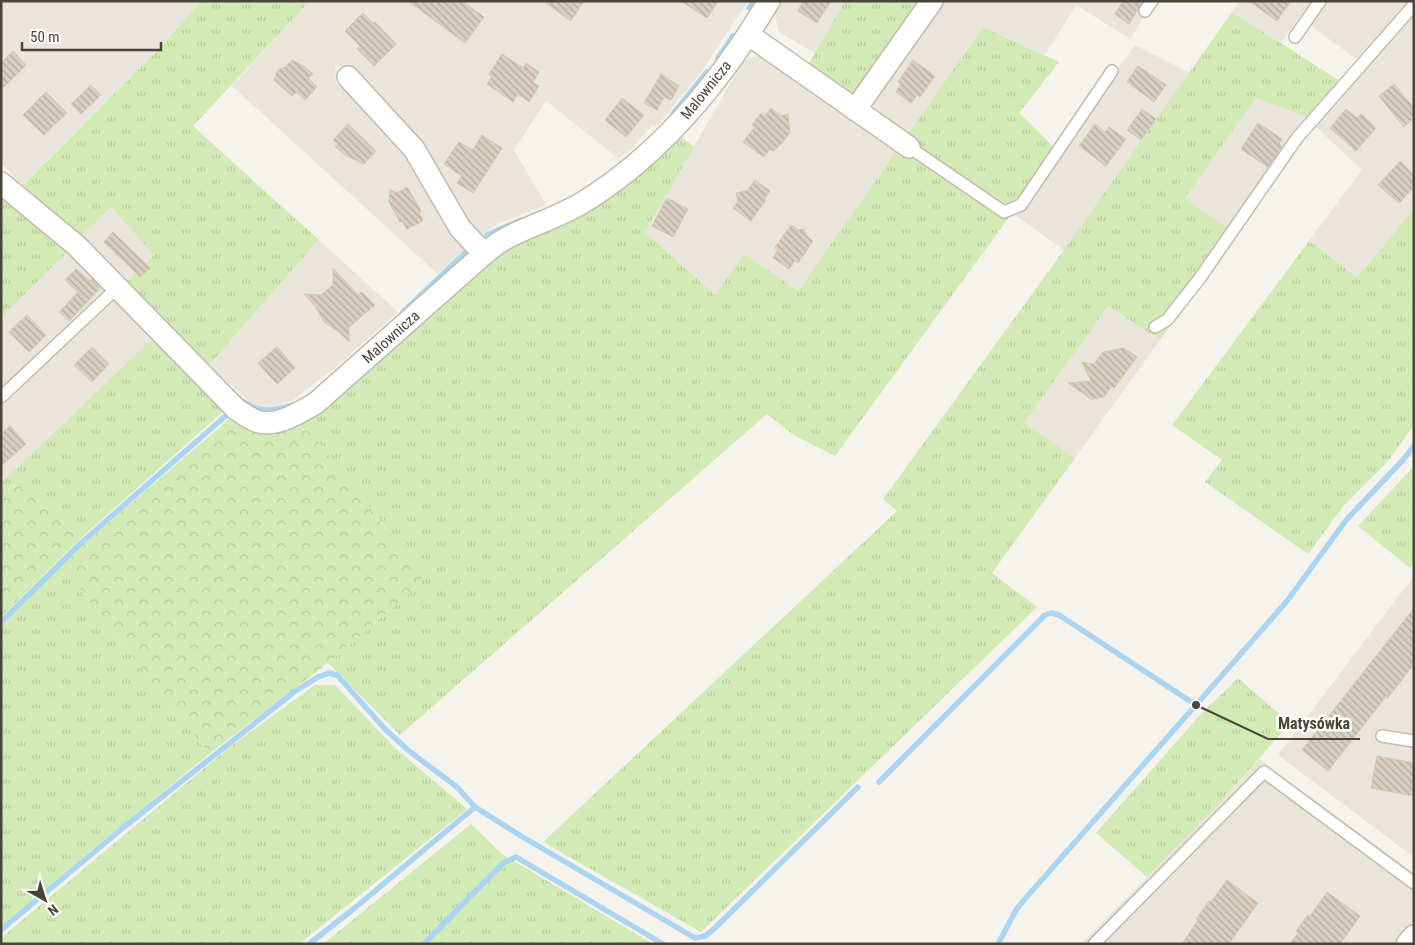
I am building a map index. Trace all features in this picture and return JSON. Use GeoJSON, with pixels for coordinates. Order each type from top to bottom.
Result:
{"type":"FeatureCollection","features":[{"type":"Feature","properties":{"kind":"street","name":"Malownicza"},"geometry":{"type":"LineString","coordinates":[[1,183],[77,246],[236,409],[257,422],[270,422],[298,414],[316,403],[484,254],[502,241],[580,204],[606,188],[645,156],[693,109],[713,85],[749,35],[769,1]]}},
{"type":"Feature","properties":{"kind":"street"},"geometry":{"type":"LineString","coordinates":[[855,110],[932,1]]}},
{"type":"Feature","properties":{"kind":"street"},"geometry":{"type":"LineString","coordinates":[[749,35],[909,147]]}},
{"type":"Feature","properties":{"kind":"street"},"geometry":{"type":"LineString","coordinates":[[348,77],[414,149],[460,228],[484,254]]}},
{"type":"Feature","properties":{"kind":"street"},"geometry":{"type":"LineString","coordinates":[[1407,944],[1414,936]]}},
{"type":"Feature","properties":{"kind":"lane"},"geometry":{"type":"LineString","coordinates":[[1294,37],[1320,1]]}},
{"type":"Feature","properties":{"kind":"lane"},"geometry":{"type":"LineString","coordinates":[[1155,327],[1167,320],[1200,278],[1297,138],[1414,5]]}},
{"type":"Feature","properties":{"kind":"lane"},"geometry":{"type":"LineString","coordinates":[[909,147],[1004,212],[1021,205],[1112,71]]}},
{"type":"Feature","properties":{"kind":"lane"},"geometry":{"type":"LineString","coordinates":[[1,397],[117,288]]}},
{"type":"Feature","properties":{"kind":"lane"},"geometry":{"type":"LineString","coordinates":[[1382,736],[1414,741]]}},
{"type":"Feature","properties":{"kind":"lane"},"geometry":{"type":"LineString","coordinates":[[1097,943],[1264,772],[1414,884]]}},
{"type":"Feature","properties":{"kind":"shaded area"},"geometry":{"type":"Polygon","coordinates":[[[1,1],[201,1],[155,53],[22,185],[1,163],[1,1]]]}},
{"type":"Feature","properties":{"kind":"shaded area"},"geometry":{"type":"Polygon","coordinates":[[[310,1],[748,1],[702,71],[658,125],[651,126],[632,149],[618,158],[546,101],[514,150],[546,205],[500,223],[481,235],[467,221],[352,70],[335,65],[336,84],[350,88],[398,143],[465,248],[438,274],[232,86],[310,1]]]}},
{"type":"Feature","properties":{"kind":"shaded area"},"geometry":{"type":"Polygon","coordinates":[[[779,1],[845,1],[815,53],[779,32],[774,11],[779,1]]]}},
{"type":"Feature","properties":{"kind":"shaded area"},"geometry":{"type":"Polygon","coordinates":[[[937,1],[1154,1],[1130,39],[1076,5],[1045,55],[983,27],[798,291],[715,295],[645,232],[744,59],[764,54],[845,111],[937,1]]]}},
{"type":"Feature","properties":{"kind":"shaded area"},"geometry":{"type":"Polygon","coordinates":[[[1239,1],[1311,1],[1281,43],[1232,12],[1239,1]]]}},
{"type":"Feature","properties":{"kind":"shaded area"},"geometry":{"type":"Polygon","coordinates":[[[1328,1],[1411,1],[1359,61],[1310,25],[1328,1]]]}},
{"type":"Feature","properties":{"kind":"shaded area"},"geometry":{"type":"Polygon","coordinates":[[[1414,13],[1414,209],[1357,277],[1309,241],[1362,170],[1315,126],[1237,234],[1185,198],[1256,98],[1317,120],[1414,13]]]}},
{"type":"Feature","properties":{"kind":"shaded area"},"geometry":{"type":"Polygon","coordinates":[[[1135,45],[1190,73],[1064,250],[1012,213],[1059,152],[1135,45]]]}},
{"type":"Feature","properties":{"kind":"shaded area"},"geometry":{"type":"Polygon","coordinates":[[[111,206],[154,255],[123,285],[77,240],[111,206]]]}},
{"type":"Feature","properties":{"kind":"shaded area"},"geometry":{"type":"Polygon","coordinates":[[[319,240],[398,312],[337,366],[292,401],[262,406],[251,403],[209,365],[319,240]]]}},
{"type":"Feature","properties":{"kind":"shaded area"},"geometry":{"type":"Polygon","coordinates":[[[70,250],[155,336],[1,483],[1,317],[70,250]]]}},
{"type":"Feature","properties":{"kind":"shaded area"},"geometry":{"type":"Polygon","coordinates":[[[1108,306],[1160,340],[1075,458],[1024,423],[1108,306]]]}},
{"type":"Feature","properties":{"kind":"shaded area"},"geometry":{"type":"Polygon","coordinates":[[[1414,576],[1414,857],[1278,755],[1414,576]]]}},
{"type":"Feature","properties":{"kind":"shaded area"},"geometry":{"type":"Polygon","coordinates":[[[1259,759],[1414,873],[1414,944],[1081,944],[1218,805],[1259,759]]]}},
{"type":"Feature","properties":{"kind":"green space"},"geometry":{"type":"Polygon","coordinates":[[[201,1],[310,1],[193,126],[319,240],[209,365],[123,285],[154,255],[111,207],[77,240],[17,191],[155,53],[201,1]]]}},
{"type":"Feature","properties":{"kind":"green space"},"geometry":{"type":"Polygon","coordinates":[[[845,1],[923,1],[853,101],[807,67],[845,1]]]}},
{"type":"Feature","properties":{"kind":"green space"},"geometry":{"type":"Polygon","coordinates":[[[1232,12],[1340,81],[1308,117],[1256,98],[1185,198],[1237,234],[1160,340],[1108,306],[1024,423],[1075,458],[992,573],[1037,607],[701,932],[543,842],[897,511],[883,499],[1064,250],[1232,12]]]}},
{"type":"Feature","properties":{"kind":"green space"},"geometry":{"type":"Polygon","coordinates":[[[983,27],[1059,62],[1019,113],[1059,152],[1012,213],[835,456],[795,436],[767,414],[400,735],[328,663],[412,591],[423,577],[301,419],[482,262],[677,133],[694,147],[645,232],[715,295],[744,254],[798,291],[983,27]]]}},
{"type":"Feature","properties":{"kind":"green space"},"geometry":{"type":"Polygon","coordinates":[[[7,197],[70,250],[1,317],[1,203],[7,197]]]}},
{"type":"Feature","properties":{"kind":"green space"},"geometry":{"type":"Polygon","coordinates":[[[1414,209],[1414,425],[1388,461],[1345,504],[1308,554],[1205,482],[1222,460],[1172,425],[1309,241],[1357,277],[1414,209]]]}},
{"type":"Feature","properties":{"kind":"green space"},"geometry":{"type":"Polygon","coordinates":[[[155,336],[228,407],[81,538],[16,483],[1,496],[1,483],[155,336]]]}},
{"type":"Feature","properties":{"kind":"green space"},"geometry":{"type":"Polygon","coordinates":[[[234,415],[301,419],[423,577],[412,591],[328,663],[209,754],[60,564],[234,415]]]}},
{"type":"Feature","properties":{"kind":"green space"},"geometry":{"type":"Polygon","coordinates":[[[1414,466],[1414,563],[1410,568],[1358,526],[1414,466]]]}},
{"type":"Feature","properties":{"kind":"green space"},"geometry":{"type":"Polygon","coordinates":[[[16,483],[81,538],[1,617],[1,496],[16,483]]]}},
{"type":"Feature","properties":{"kind":"green space"},"geometry":{"type":"Polygon","coordinates":[[[60,564],[209,754],[81,859],[1,928],[1,626],[60,564]]]}},
{"type":"Feature","properties":{"kind":"green space"},"geometry":{"type":"Polygon","coordinates":[[[1238,678],[1290,723],[1218,805],[1147,877],[1096,833],[1200,715],[1238,678]]]}},
{"type":"Feature","properties":{"kind":"green space"},"geometry":{"type":"Polygon","coordinates":[[[315,685],[335,685],[394,747],[467,809],[299,944],[1,944],[1,938],[231,746],[315,685]]]}},
{"type":"Feature","properties":{"kind":"green space"},"geometry":{"type":"Polygon","coordinates":[[[471,824],[502,854],[653,944],[323,944],[471,824]]]}},
{"type":"Feature","properties":{"kind":"building"},"geometry":{"type":"Polygon","coordinates":[[[408,1],[462,1],[484,17],[465,43],[408,1]]]}},
{"type":"Feature","properties":{"kind":"building"},"geometry":{"type":"Polygon","coordinates":[[[543,1],[584,1],[571,21],[543,1]]]}},
{"type":"Feature","properties":{"kind":"building"},"geometry":{"type":"Polygon","coordinates":[[[681,1],[718,1],[707,18],[681,1]]]}},
{"type":"Feature","properties":{"kind":"building"},"geometry":{"type":"Polygon","coordinates":[[[803,1],[831,1],[817,23],[798,11],[803,1]]]}},
{"type":"Feature","properties":{"kind":"building"},"geometry":{"type":"Polygon","coordinates":[[[1123,1],[1143,1],[1129,24],[1115,14],[1123,1]]]}},
{"type":"Feature","properties":{"kind":"building"},"geometry":{"type":"Polygon","coordinates":[[[1249,1],[1291,1],[1277,21],[1249,1]]]}},
{"type":"Feature","properties":{"kind":"building"},"geometry":{"type":"Polygon","coordinates":[[[363,13],[373,23],[375,22],[396,44],[374,66],[357,49],[360,46],[345,31],[363,13]]]}},
{"type":"Feature","properties":{"kind":"building"},"geometry":{"type":"Polygon","coordinates":[[[13,51],[26,65],[1,90],[1,63],[13,51]]]}},
{"type":"Feature","properties":{"kind":"building"},"geometry":{"type":"Polygon","coordinates":[[[502,54],[523,68],[526,63],[539,72],[533,82],[539,86],[529,102],[518,94],[513,102],[487,84],[492,77],[489,74],[502,54]]]}},
{"type":"Feature","properties":{"kind":"building"},"geometry":{"type":"Polygon","coordinates":[[[292,60],[313,74],[308,78],[317,87],[305,100],[296,92],[292,96],[274,80],[276,73],[292,60]]]}},
{"type":"Feature","properties":{"kind":"building"},"geometry":{"type":"Polygon","coordinates":[[[913,60],[935,76],[920,97],[917,95],[911,103],[896,92],[901,84],[898,82],[913,60]]]}},
{"type":"Feature","properties":{"kind":"building"},"geometry":{"type":"Polygon","coordinates":[[[1138,66],[1166,85],[1154,102],[1127,82],[1138,66]]]}},
{"type":"Feature","properties":{"kind":"building"},"geometry":{"type":"Polygon","coordinates":[[[661,74],[679,86],[671,100],[664,97],[657,110],[644,103],[661,74]]]}},
{"type":"Feature","properties":{"kind":"building"},"geometry":{"type":"Polygon","coordinates":[[[1394,84],[1414,108],[1414,118],[1404,127],[1379,96],[1394,84]]]}},
{"type":"Feature","properties":{"kind":"building"},"geometry":{"type":"Polygon","coordinates":[[[91,85],[101,95],[81,114],[71,104],[91,85]]]}},
{"type":"Feature","properties":{"kind":"building"},"geometry":{"type":"Polygon","coordinates":[[[46,92],[67,113],[44,135],[23,115],[46,92]]]}},
{"type":"Feature","properties":{"kind":"building"},"geometry":{"type":"Polygon","coordinates":[[[622,98],[644,115],[626,137],[605,120],[622,98]]]}},
{"type":"Feature","properties":{"kind":"building"},"geometry":{"type":"Polygon","coordinates":[[[771,108],[781,116],[788,114],[790,133],[781,144],[773,151],[770,149],[764,157],[743,142],[755,127],[752,125],[761,113],[765,116],[771,108]]]}},
{"type":"Feature","properties":{"kind":"building"},"geometry":{"type":"Polygon","coordinates":[[[1142,109],[1156,119],[1141,140],[1127,130],[1142,109]]]}},
{"type":"Feature","properties":{"kind":"building"},"geometry":{"type":"Polygon","coordinates":[[[1346,109],[1357,118],[1361,114],[1376,128],[1356,151],[1330,128],[1346,109]]]}},
{"type":"Feature","properties":{"kind":"building"},"geometry":{"type":"Polygon","coordinates":[[[1258,123],[1282,139],[1279,144],[1282,146],[1268,167],[1241,149],[1258,123]]]}},
{"type":"Feature","properties":{"kind":"building"},"geometry":{"type":"Polygon","coordinates":[[[348,124],[376,151],[364,164],[345,155],[335,146],[338,144],[333,140],[348,124]]]}},
{"type":"Feature","properties":{"kind":"building"},"geometry":{"type":"Polygon","coordinates":[[[1095,124],[1105,132],[1109,127],[1126,139],[1106,166],[1079,146],[1095,124]]]}},
{"type":"Feature","properties":{"kind":"building"},"geometry":{"type":"Polygon","coordinates":[[[482,135],[502,148],[473,193],[457,183],[462,176],[444,164],[459,142],[473,150],[482,135]]]}},
{"type":"Feature","properties":{"kind":"building"},"geometry":{"type":"Polygon","coordinates":[[[1400,161],[1414,175],[1414,187],[1399,203],[1378,185],[1400,161]]]}},
{"type":"Feature","properties":{"kind":"building"},"geometry":{"type":"Polygon","coordinates":[[[755,180],[770,191],[751,221],[733,208],[738,201],[736,193],[748,190],[755,180]]]}},
{"type":"Feature","properties":{"kind":"building"},"geometry":{"type":"Polygon","coordinates":[[[407,187],[421,211],[419,212],[423,221],[407,229],[402,221],[400,222],[389,202],[390,190],[397,193],[407,187]]]}},
{"type":"Feature","properties":{"kind":"building"},"geometry":{"type":"Polygon","coordinates":[[[667,198],[688,209],[673,237],[652,226],[667,198]]]}},
{"type":"Feature","properties":{"kind":"building"},"geometry":{"type":"Polygon","coordinates":[[[791,225],[798,230],[804,229],[806,235],[813,241],[798,263],[795,261],[789,269],[773,258],[778,250],[775,247],[791,225]]]}},
{"type":"Feature","properties":{"kind":"building"},"geometry":{"type":"Polygon","coordinates":[[[113,232],[150,268],[140,277],[104,242],[113,232]]]}},
{"type":"Feature","properties":{"kind":"building"},"geometry":{"type":"Polygon","coordinates":[[[333,268],[358,295],[362,292],[375,305],[349,327],[349,342],[338,331],[324,322],[316,307],[304,294],[321,295],[333,285],[333,268]]]}},
{"type":"Feature","properties":{"kind":"building"},"geometry":{"type":"Polygon","coordinates":[[[76,269],[90,281],[92,279],[100,288],[69,321],[59,312],[78,292],[65,280],[76,269]]]}},
{"type":"Feature","properties":{"kind":"building"},"geometry":{"type":"Polygon","coordinates":[[[27,315],[46,335],[29,352],[9,332],[27,315]]]}},
{"type":"Feature","properties":{"kind":"building"},"geometry":{"type":"Polygon","coordinates":[[[92,347],[109,364],[92,382],[74,365],[92,347]]]}},
{"type":"Feature","properties":{"kind":"building"},"geometry":{"type":"Polygon","coordinates":[[[277,347],[295,368],[277,384],[258,363],[277,347]]]}},
{"type":"Feature","properties":{"kind":"building"},"geometry":{"type":"Polygon","coordinates":[[[1124,348],[1137,357],[1114,388],[1112,386],[1104,397],[1091,399],[1068,383],[1091,381],[1082,362],[1094,364],[1103,352],[1124,348]]]}},
{"type":"Feature","properties":{"kind":"building"},"geometry":{"type":"Polygon","coordinates":[[[10,426],[26,444],[1,466],[1,434],[10,426]]]}},
{"type":"Feature","properties":{"kind":"building"},"geometry":{"type":"Polygon","coordinates":[[[1414,608],[1414,664],[1328,771],[1302,750],[1414,608]]]}},
{"type":"Feature","properties":{"kind":"building"},"geometry":{"type":"Polygon","coordinates":[[[1377,756],[1414,763],[1414,796],[1371,788],[1377,756]]]}},
{"type":"Feature","properties":{"kind":"building"},"geometry":{"type":"Polygon","coordinates":[[[1227,880],[1258,903],[1229,944],[1182,944],[1198,920],[1196,919],[1227,880]]]}},
{"type":"Feature","properties":{"kind":"building"},"geometry":{"type":"Polygon","coordinates":[[[1327,892],[1360,916],[1340,944],[1290,944],[1298,933],[1296,931],[1308,915],[1310,916],[1327,892]]]}},
{"type":"Feature","properties":{"kind":"waterway"},"geometry":{"type":"LineString","coordinates":[[749,8],[754,1]]}},
{"type":"Feature","properties":{"kind":"waterway"},"geometry":{"type":"LineString","coordinates":[[718,58],[733,36]]}},
{"type":"Feature","properties":{"kind":"waterway"},"geometry":{"type":"LineString","coordinates":[[673,114],[707,72]]}},
{"type":"Feature","properties":{"kind":"waterway"},"geometry":{"type":"LineString","coordinates":[[487,235],[521,220]]}},
{"type":"Feature","properties":{"kind":"waterway"},"geometry":{"type":"LineString","coordinates":[[403,312],[467,251]]}},
{"type":"Feature","properties":{"kind":"waterway"},"geometry":{"type":"LineString","coordinates":[[244,402],[263,410],[294,405]]}},
{"type":"Feature","properties":{"kind":"waterway"},"geometry":{"type":"LineString","coordinates":[[1,622],[81,543],[230,412]]}},
{"type":"Feature","properties":{"kind":"waterway"},"geometry":{"type":"LineString","coordinates":[[998,944],[1016,910],[1024,900],[1287,601],[1347,519],[1414,446]]}},
{"type":"Feature","properties":{"kind":"waterway"},"geometry":{"type":"LineString","coordinates":[[879,782],[1045,615],[1051,613],[1059,615],[1196,705]]}},
{"type":"Feature","properties":{"kind":"waterway"},"geometry":{"type":"LineString","coordinates":[[1,930],[124,827],[294,692],[318,677],[329,673],[337,675],[385,729],[409,751],[457,787],[475,807],[695,938],[705,936],[714,929],[858,787]]}},
{"type":"Feature","properties":{"kind":"waterway"},"geometry":{"type":"LineString","coordinates":[[309,944],[475,807]]}},
{"type":"Feature","properties":{"kind":"waterway"},"geometry":{"type":"LineString","coordinates":[[424,944],[503,863],[516,857],[663,944]]}},
{"type":"Feature","properties":{"kind":"place","name":"Matysówka"},"geometry":{"type":"Point","coordinates":[1196,705]}}]}
